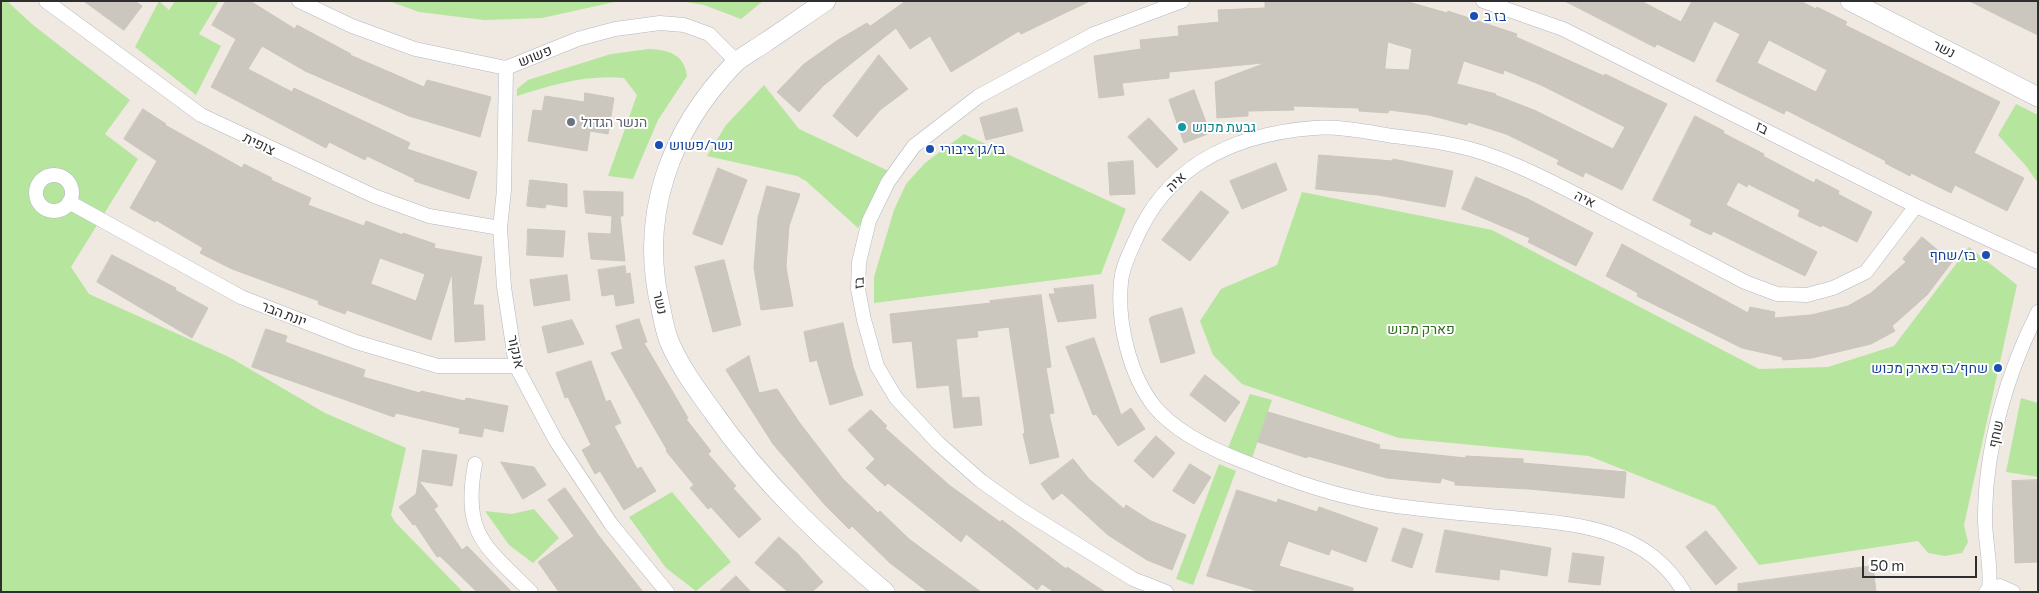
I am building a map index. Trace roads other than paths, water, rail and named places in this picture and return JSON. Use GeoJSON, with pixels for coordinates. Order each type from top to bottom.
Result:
{"type":"FeatureCollection","features":[{"type":"Feature","properties":{"kind":"street","name":"צופית"},"geometry":{"type":"LineString","coordinates":[[46,1],[201,115],[299,163],[374,196],[429,216],[500,228]]}},
{"type":"Feature","properties":{"kind":"street","name":"פשוש"},"geometry":{"type":"LineString","coordinates":[[299,1],[352,26],[415,49],[506,68],[578,39],[615,29],[660,23],[684,25],[709,34],[737,62]]}},
{"type":"Feature","properties":{"kind":"street","name":"נשר"},"geometry":{"type":"LineString","coordinates":[[826,1],[737,62],[701,102],[682,134],[669,162],[657,202],[653,250],[656,290],[669,340],[702,398],[778,494],[844,558],[885,592]]}},
{"type":"Feature","properties":{"kind":"street","name":"בז"},"geometry":{"type":"LineString","coordinates":[[1166,592],[1133,579],[1061,536],[980,481],[939,444],[896,398],[877,366],[864,320],[858,289],[859,262],[869,222],[888,182],[914,146],[979,96],[1094,34],[1182,1]]}},
{"type":"Feature","properties":{"kind":"street","name":"בז"},"geometry":{"type":"LineString","coordinates":[[1484,1],[1562,29],[1916,206],[2038,262]]}},
{"type":"Feature","properties":{"kind":"street","name":"נשר"},"geometry":{"type":"LineString","coordinates":[[1850,1],[2038,97]]}},
{"type":"Feature","properties":{"kind":"street","name":"אנקור"},"geometry":{"type":"LineString","coordinates":[[506,68],[504,190],[500,228],[504,287],[516,366],[556,441],[605,516],[667,592]]}},
{"type":"Feature","properties":{"kind":"street","name":"איה"},"geometry":{"type":"LineString","coordinates":[[1684,592],[1675,576],[1648,552],[1614,535],[1580,524],[1388,505],[1296,483],[1221,453],[1181,430],[1153,405],[1126,347],[1120,315],[1121,280],[1139,230],[1173,182],[1202,160],[1230,146],[1264,135],[1317,128],[1443,142],[1490,155],[1539,176],[1745,282],[1777,294],[1808,295],[1833,288],[1866,272],[1916,206]]}},
{"type":"Feature","properties":{"kind":"street","name":"יונת הבר"},"geometry":{"type":"LineString","coordinates":[[69,202],[241,297],[356,342],[438,366],[516,366]]}},
{"type":"Feature","properties":{"kind":"street","name":"שחף"},"geometry":{"type":"LineString","coordinates":[[1987,591],[1990,563],[1984,516],[1987,479],[2004,396],[2029,330],[2038,312]]}},
{"type":"Feature","properties":{"kind":"street"},"geometry":{"type":"LineString","coordinates":[[474,464],[470,488],[470,512],[476,529],[485,545],[531,592]]}},
{"type":"Feature","properties":{"kind":"street","name":"שחף"},"geometry":{"type":"LineString","coordinates":[[1990,563],[2010,590]]}},
{"type":"Feature","properties":{"kind":"street"},"geometry":{"type":"LineString","coordinates":[[1987,591],[2000,586],[2010,590]]}},
{"type":"Feature","properties":{"kind":"place","name":"בז ב"},"geometry":{"type":"Point","coordinates":[1474,16]}},
{"type":"Feature","properties":{"kind":"place","name":"הנשר הגדול"},"geometry":{"type":"Point","coordinates":[571,122]}},
{"type":"Feature","properties":{"kind":"place","name":"גבעת מכוש"},"geometry":{"type":"Point","coordinates":[1182,127]}},
{"type":"Feature","properties":{"kind":"place","name":"נשר/פשוש"},"geometry":{"type":"Point","coordinates":[659,145]}},
{"type":"Feature","properties":{"kind":"place","name":"בז/גן ציבורי"},"geometry":{"type":"Point","coordinates":[930,149]}},
{"type":"Feature","properties":{"kind":"place","name":"בז/שחף"},"geometry":{"type":"Point","coordinates":[1986,255]}},
{"type":"Feature","properties":{"kind":"place","name":"שחף/בז פארק מכוש"},"geometry":{"type":"Point","coordinates":[1998,368]}},
{"type":"Feature","properties":{"kind":"park label","name":"פארק מכוש"},"geometry":{"type":"Point","coordinates":[1421,329]}}]}
